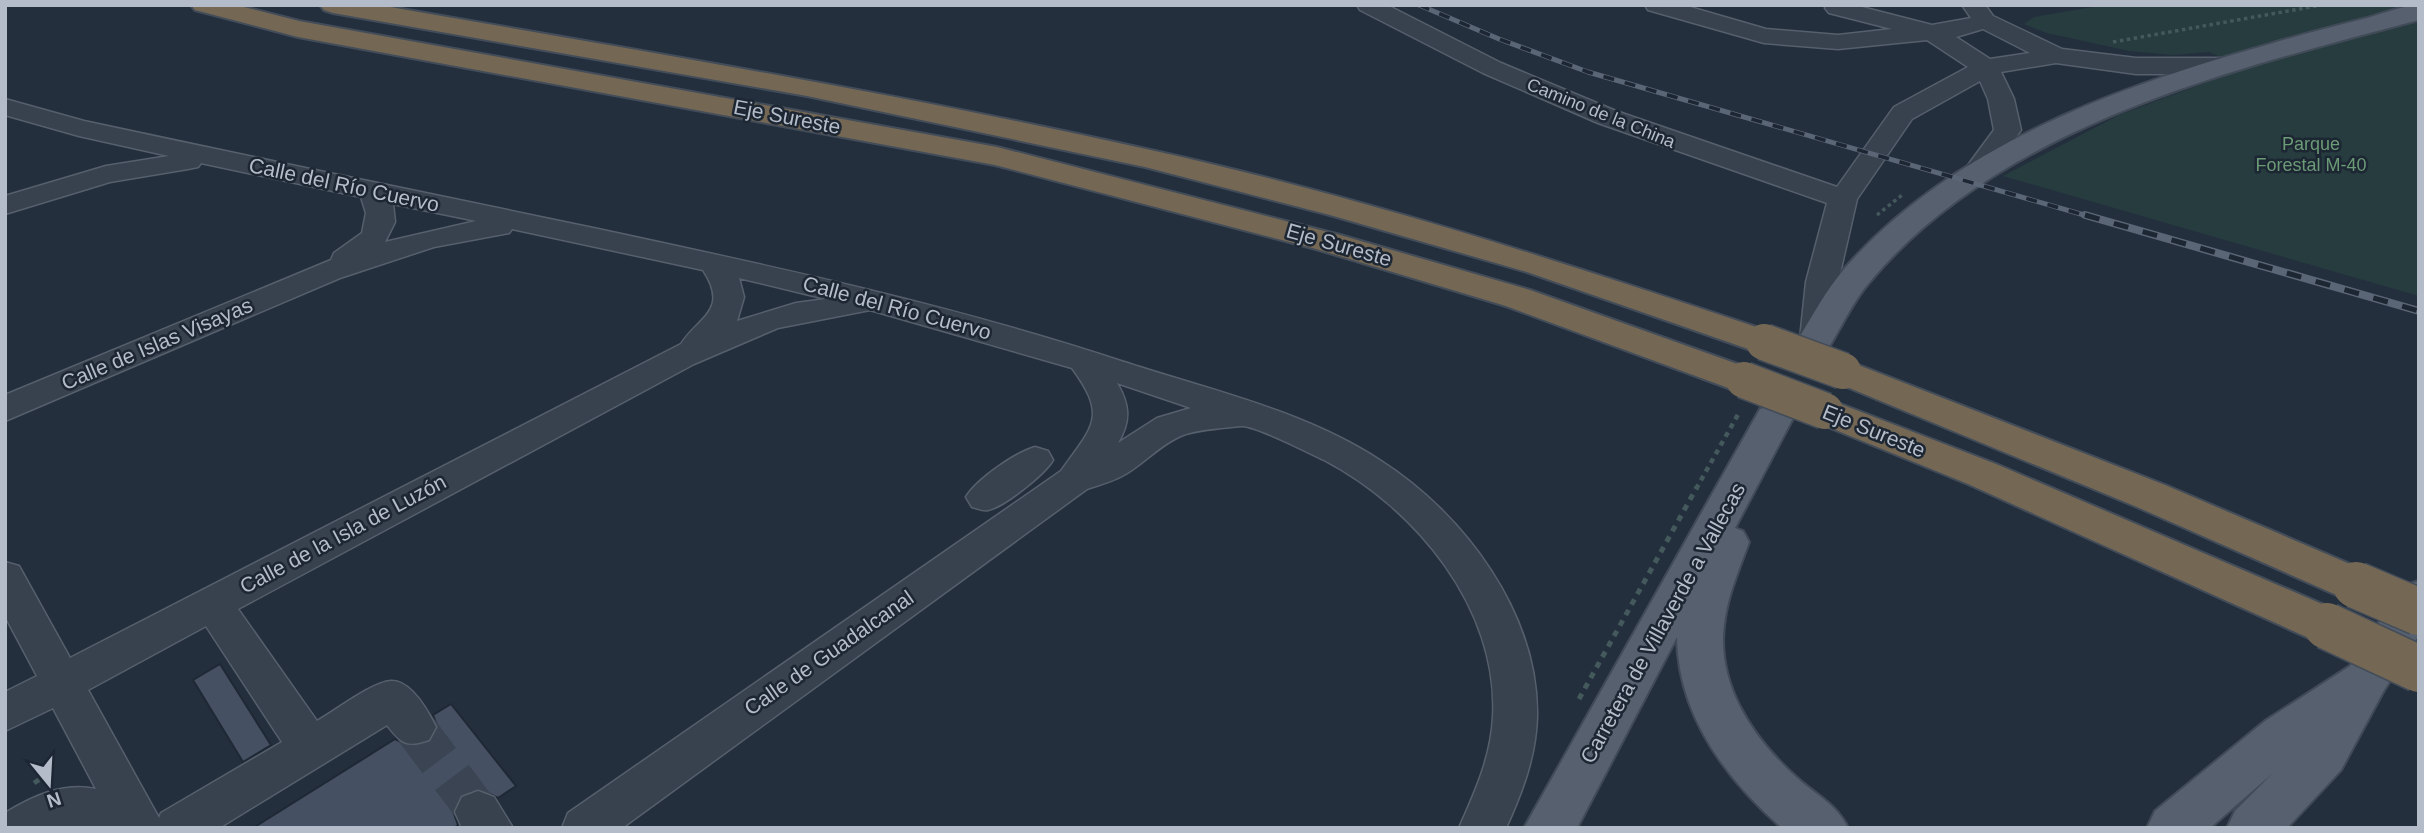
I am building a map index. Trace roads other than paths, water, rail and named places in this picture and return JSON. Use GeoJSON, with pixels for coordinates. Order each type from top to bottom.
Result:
{"type":"FeatureCollection","features":[{"type":"Feature","properties":{"kind":"highway","name":"Eje Sureste"},"geometry":{"type":"LineString","coordinates":[[204,5],[298,29],[997,156],[1106,182],[1328,242],[1518,298],[1757,409],[1825,411],[1982,474],[2328,626],[2419,669]]}},
{"type":"Feature","properties":{"kind":"highway","name":"Eje Sureste"},"geometry":{"type":"LineString","coordinates":[[333,5],[807,88],[1147,158],[1341,208],[1539,265],[1843,372],[2151,496],[2419,612]]}},
{"type":"Feature","properties":{"kind":"main road"},"geometry":{"type":"LineString","coordinates":[[1816,339],[1847,289],[1905,226],[1977,172],[2027,143],[2110,104],[2220,65],[2419,12]]}},
{"type":"Feature","properties":{"kind":"main road","name":"Carretera de Villaverde a Vallecas"},"geometry":{"type":"LineString","coordinates":[[1550,828],[1757,409]]}},
{"type":"Feature","properties":{"kind":"main road"},"geometry":{"type":"LineString","coordinates":[[1757,409],[1703,614],[1700,640],[1702,667],[1710,697],[1746,759],[1774,789],[1822,828]]}},
{"type":"Feature","properties":{"kind":"main road"},"geometry":{"type":"LineString","coordinates":[[2253,828],[2324,755],[2367,678],[2419,598]]}},
{"type":"Feature","properties":{"kind":"main road"},"geometry":{"type":"LineString","coordinates":[[2173,828],[2282,736],[2342,692],[2367,678]]}},
{"type":"Feature","properties":{"kind":"street","name":"Camino de la China"},"geometry":{"type":"LineString","coordinates":[[1368,5],[1492,68],[1607,117],[1843,199]]}},
{"type":"Feature","properties":{"kind":"street"},"geometry":{"type":"LineString","coordinates":[[1656,5],[1764,36],[1838,42],[1959,29],[1979,13],[2056,56]]}},
{"type":"Feature","properties":{"kind":"street"},"geometry":{"type":"LineString","coordinates":[[1831,7],[1870,11],[1898,9],[1907,5]]}},
{"type":"Feature","properties":{"kind":"street"},"geometry":{"type":"LineString","coordinates":[[1914,5],[1932,32]]}},
{"type":"Feature","properties":{"kind":"street"},"geometry":{"type":"LineString","coordinates":[[1831,7],[1932,32],[1986,67],[2001,99],[2008,130],[1977,172]]}},
{"type":"Feature","properties":{"kind":"street"},"geometry":{"type":"LineString","coordinates":[[1811,38],[1823,30],[1888,21]]}},
{"type":"Feature","properties":{"kind":"street"},"geometry":{"type":"LineString","coordinates":[[1816,339],[1822,282],[1843,199],[1903,113],[1986,67],[2056,56],[2136,66],[2220,65]]}},
{"type":"Feature","properties":{"kind":"street","name":"Calle del Río Cuervo"},"geometry":{"type":"LineString","coordinates":[[5,107],[79,128],[713,262],[883,302],[1083,359],[1324,446],[1365,467],[1423,513],[1447,538],[1468,567],[1490,607],[1506,654],[1516,703],[1511,745],[1501,781],[1482,828]]}},
{"type":"Feature","properties":{"kind":"street"},"geometry":{"type":"LineString","coordinates":[[5,204],[48,185],[78,163],[88,146],[87,137],[79,128]]}},
{"type":"Feature","properties":{"kind":"street"},"geometry":{"type":"LineString","coordinates":[[5,204],[134,168],[226,160]]}},
{"type":"Feature","properties":{"kind":"street","name":"Calle de Islas Visayas"},"geometry":{"type":"LineString","coordinates":[[309,279],[351,256],[376,235],[383,215],[373,191]]}},
{"type":"Feature","properties":{"kind":"street","name":"Calle de Islas Visayas"},"geometry":{"type":"LineString","coordinates":[[5,409],[309,279],[401,246],[439,236],[503,226],[538,225]]}},
{"type":"Feature","properties":{"kind":"street","name":"Calle de la Isla de Luzón"},"geometry":{"type":"LineString","coordinates":[[682,356],[705,339],[720,323],[728,308],[731,295],[728,284],[713,262]]}},
{"type":"Feature","properties":{"kind":"street","name":"Calle de la Isla de Luzón"},"geometry":{"type":"LineString","coordinates":[[5,713],[682,356],[741,330],[796,313],[883,302]]}},
{"type":"Feature","properties":{"kind":"street","name":"Calle de Guadalcanal"},"geometry":{"type":"LineString","coordinates":[[1074,480],[1103,440],[1111,424],[1112,411],[1110,395],[1083,359]]}},
{"type":"Feature","properties":{"kind":"street","name":"Calle de Guadalcanal"},"geometry":{"type":"LineString","coordinates":[[585,828],[1074,480],[1109,467],[1169,427],[1205,418],[1247,416]]}},
{"type":"Feature","properties":{"kind":"street"},"geometry":{"type":"LineString","coordinates":[[985,497],[1035,460]]}},
{"type":"Feature","properties":{"kind":"street"},"geometry":{"type":"LineString","coordinates":[[5,577],[63,682],[152,827]]}},
{"type":"Feature","properties":{"kind":"street"},"geometry":{"type":"LineString","coordinates":[[212,603],[311,748]]}},
{"type":"Feature","properties":{"kind":"street"},"geometry":{"type":"LineString","coordinates":[[22,828],[41,814],[76,805],[152,827],[311,748],[392,699],[414,727]]}},
{"type":"Feature","properties":{"kind":"tunnel"},"geometry":{"type":"LineString","coordinates":[[414,727],[478,812]]}},
{"type":"Feature","properties":{"kind":"railway"},"geometry":{"type":"LineString","coordinates":[[1419,5],[1499,39],[1588,72],[2091,217]]}},
{"type":"Feature","properties":{"kind":"railway"},"geometry":{"type":"LineString","coordinates":[[2085,215],[2419,311]]}},
{"type":"Feature","properties":{"kind":"park label","name":"Parque Forestal M-40"},"geometry":{"type":"Point","coordinates":[2311,154]}}]}
